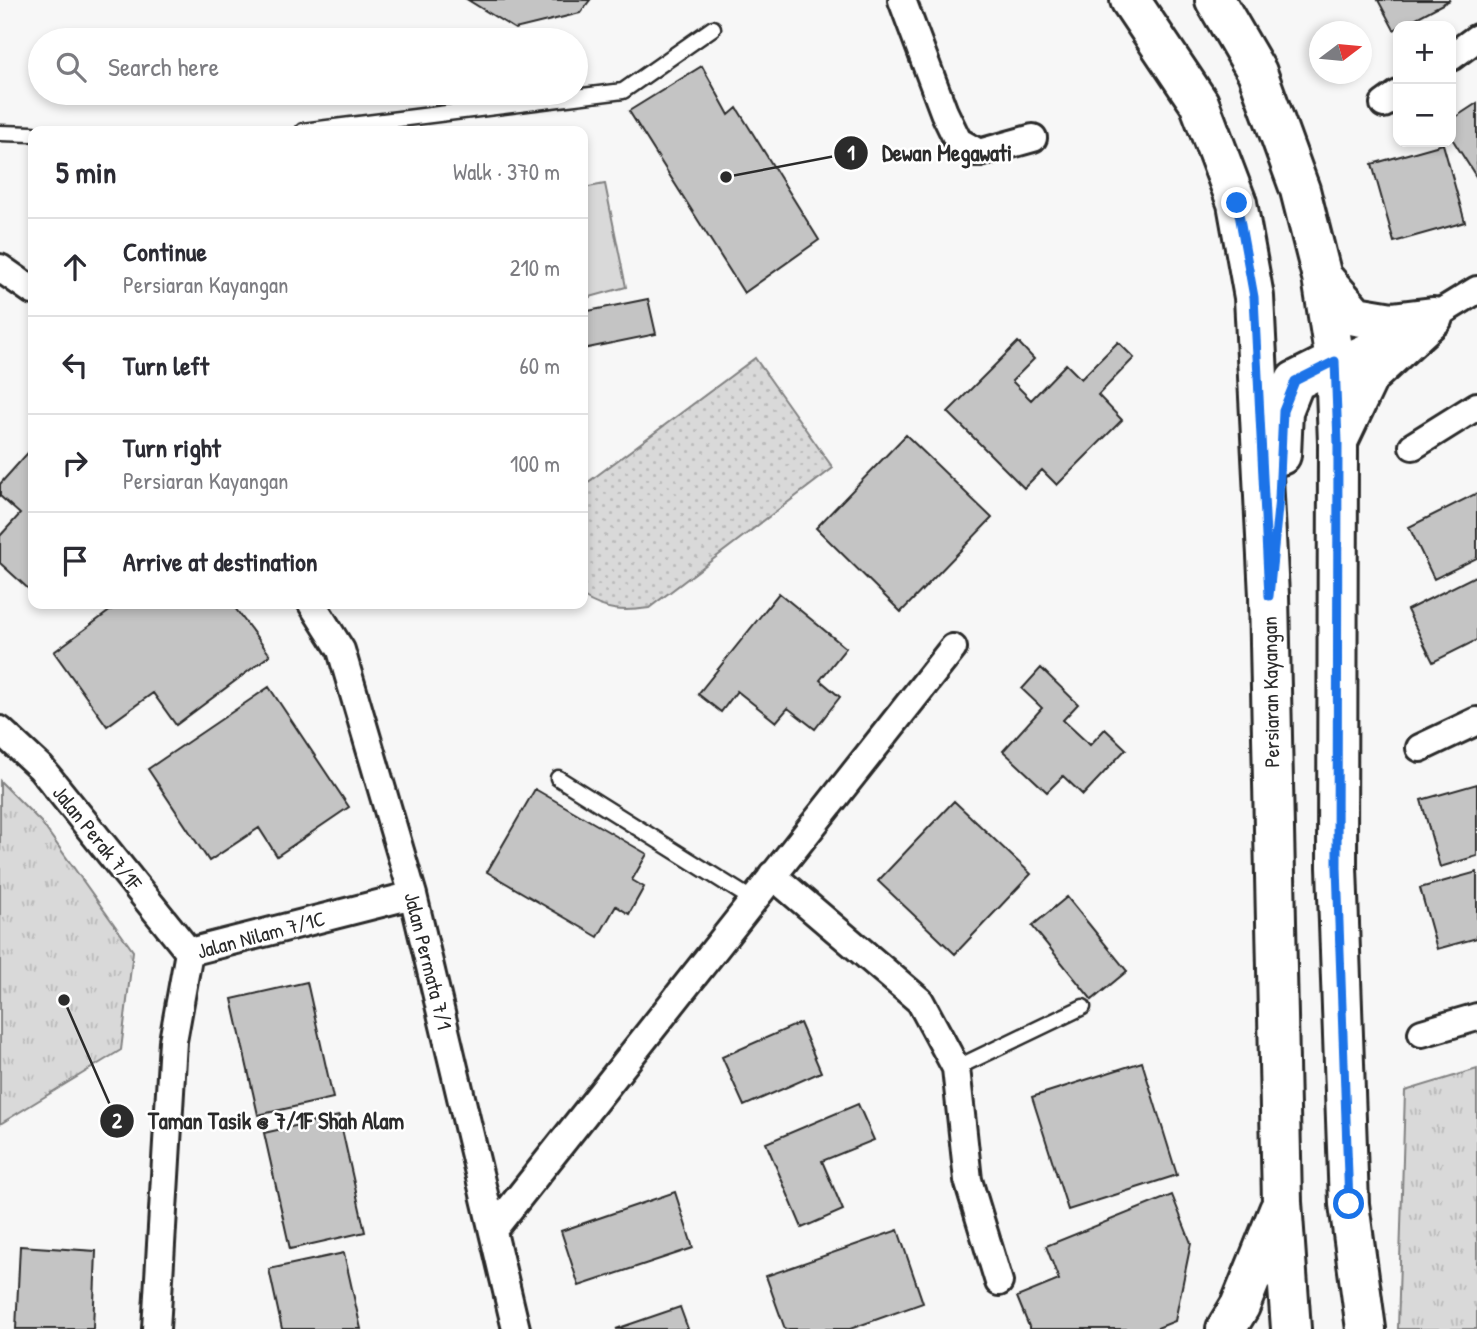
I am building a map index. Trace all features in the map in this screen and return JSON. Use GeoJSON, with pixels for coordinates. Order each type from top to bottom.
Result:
{"type":"FeatureCollection","features":[{"type":"Feature","properties":{"kind":"main road","name":"Persiaran Kayangan"},"geometry":{"type":"LineString","coordinates":[[1130,0],[1199,103],[1237,203],[1254,297],[1269,596],[1282,1202],[1291,1329]]}},
{"type":"Feature","properties":{"kind":"main road"},"geometry":{"type":"LineString","coordinates":[[1215,0],[1257,72],[1300,190],[1322,277],[1335,361],[1338,443],[1337,867],[1349,1204],[1366,1329]]}},
{"type":"Feature","properties":{"kind":"main road"},"geometry":{"type":"LineString","coordinates":[[1322,277],[1356,316],[1392,322],[1433,317]]}},
{"type":"Feature","properties":{"kind":"main road"},"geometry":{"type":"LineString","coordinates":[[1338,443],[1369,376],[1433,317]]}},
{"type":"Feature","properties":{"kind":"main road"},"geometry":{"type":"LineString","coordinates":[[1269,596],[1279,498],[1283,411],[1295,381],[1335,361]]}},
{"type":"Feature","properties":{"kind":"main road"},"geometry":{"type":"LineString","coordinates":[[1226,1329],[1240,1306],[1282,1202]]}},
{"type":"Feature","properties":{"kind":"street"},"geometry":{"type":"LineString","coordinates":[[902,0],[944,112],[958,141],[979,153],[1032,138]]}},
{"type":"Feature","properties":{"kind":"street"},"geometry":{"type":"LineString","coordinates":[[1456,53],[1477,38]]}},
{"type":"Feature","properties":{"kind":"street"},"geometry":{"type":"LineString","coordinates":[[0,268],[28,288]]}},
{"type":"Feature","properties":{"kind":"street"},"geometry":{"type":"LineString","coordinates":[[1335,361],[1433,317],[1477,290]]}},
{"type":"Feature","properties":{"kind":"street"},"geometry":{"type":"LineString","coordinates":[[1413,446],[1477,406]]}},
{"type":"Feature","properties":{"kind":"street","name":"Jalan Permata 7/1"},"geometry":{"type":"LineString","coordinates":[[315,609],[341,650],[413,895],[516,1329]]}},
{"type":"Feature","properties":{"kind":"street"},"geometry":{"type":"LineString","coordinates":[[493,1230],[953,648]]}},
{"type":"Feature","properties":{"kind":"street"},"geometry":{"type":"LineString","coordinates":[[1420,748],[1477,721]]}},
{"type":"Feature","properties":{"kind":"street","name":"Jalan Perak 7/1F"},"geometry":{"type":"LineString","coordinates":[[0,730],[41,768],[189,952]]}},
{"type":"Feature","properties":{"kind":"street"},"geometry":{"type":"LineString","coordinates":[[772,875],[920,1001],[956,1068],[968,1180],[999,1282]]}},
{"type":"Feature","properties":{"kind":"street","name":"Jalan Nilam 7/1C"},"geometry":{"type":"LineString","coordinates":[[156,1329],[173,1041],[189,952],[413,895]]}},
{"type":"Feature","properties":{"kind":"street"},"geometry":{"type":"LineString","coordinates":[[1422,1033],[1477,1017]]}},
{"type":"Feature","properties":{"kind":"lane"},"geometry":{"type":"LineString","coordinates":[[588,95],[623,91],[713,28]]}},
{"type":"Feature","properties":{"kind":"lane"},"geometry":{"type":"LineString","coordinates":[[343,126],[511,105]]}},
{"type":"Feature","properties":{"kind":"lane"},"geometry":{"type":"LineString","coordinates":[[0,133],[28,134]]}},
{"type":"Feature","properties":{"kind":"lane"},"geometry":{"type":"LineString","coordinates":[[558,778],[753,900]]}},
{"type":"Feature","properties":{"kind":"lane"},"geometry":{"type":"LineString","coordinates":[[956,1068],[1083,1007]]}},
{"type":"Feature","properties":{"kind":"green space"},"geometry":{"type":"Polygon","coordinates":[[[605,184],[626,287],[588,298],[588,187],[605,184]]]}},
{"type":"Feature","properties":{"kind":"green space"},"geometry":{"type":"Polygon","coordinates":[[[755,358],[833,468],[649,608],[631,610],[615,609],[588,600],[588,482],[755,358]]]}},
{"type":"Feature","properties":{"kind":"green space"},"geometry":{"type":"Polygon","coordinates":[[[0,781],[41,822],[133,951],[121,1050],[0,1124],[0,781]]]}},
{"type":"Feature","properties":{"kind":"green space"},"geometry":{"type":"Polygon","coordinates":[[[1477,1069],[1477,1329],[1398,1329],[1405,1091],[1477,1069]]]}},
{"type":"Feature","properties":{"kind":"building"},"geometry":{"type":"Polygon","coordinates":[[[468,0],[590,0],[580,13],[513,28],[468,0]]]}},
{"type":"Feature","properties":{"kind":"building"},"geometry":{"type":"Polygon","coordinates":[[[1378,0],[1450,0],[1411,21],[1393,21],[1393,28],[1378,0]]]}},
{"type":"Feature","properties":{"kind":"building"},"geometry":{"type":"Polygon","coordinates":[[[702,66],[729,115],[737,108],[819,240],[744,293],[629,111],[702,66]]]}},
{"type":"Feature","properties":{"kind":"building"},"geometry":{"type":"Polygon","coordinates":[[[1477,103],[1477,178],[1456,145],[1456,117],[1477,103]]]}},
{"type":"Feature","properties":{"kind":"building"},"geometry":{"type":"Polygon","coordinates":[[[1432,147],[1444,147],[1465,222],[1394,242],[1372,164],[1432,147]]]}},
{"type":"Feature","properties":{"kind":"building"},"geometry":{"type":"Polygon","coordinates":[[[648,299],[656,334],[588,348],[588,311],[648,299]]]}},
{"type":"Feature","properties":{"kind":"building"},"geometry":{"type":"Polygon","coordinates":[[[1018,342],[1034,359],[1012,381],[1031,400],[1066,364],[1081,379],[1118,342],[1134,358],[1098,395],[1122,420],[1057,485],[1042,470],[1024,488],[948,412],[1018,342]]]}},
{"type":"Feature","properties":{"kind":"building"},"geometry":{"type":"Polygon","coordinates":[[[906,435],[992,518],[901,612],[816,528],[906,435]]]}},
{"type":"Feature","properties":{"kind":"building"},"geometry":{"type":"Polygon","coordinates":[[[28,453],[28,588],[0,563],[0,536],[20,514],[0,496],[0,484],[28,453]]]}},
{"type":"Feature","properties":{"kind":"building"},"geometry":{"type":"Polygon","coordinates":[[[1477,493],[1477,558],[1434,579],[1409,527],[1477,493]]]}},
{"type":"Feature","properties":{"kind":"building"},"geometry":{"type":"Polygon","coordinates":[[[1477,575],[1477,640],[1433,662],[1407,610],[1477,575]]]}},
{"type":"Feature","properties":{"kind":"building"},"geometry":{"type":"Polygon","coordinates":[[[779,593],[846,648],[820,680],[840,697],[815,729],[788,708],[776,722],[737,691],[721,712],[698,694],[779,593]]]}},
{"type":"Feature","properties":{"kind":"building"},"geometry":{"type":"Polygon","coordinates":[[[112,609],[236,609],[270,655],[176,725],[153,693],[107,726],[54,652],[112,609]]]}},
{"type":"Feature","properties":{"kind":"building"},"geometry":{"type":"Polygon","coordinates":[[[1041,668],[1078,704],[1063,720],[1090,745],[1105,729],[1126,749],[1083,795],[1063,776],[1047,792],[1003,751],[1042,708],[1022,689],[1041,668]]]}},
{"type":"Feature","properties":{"kind":"building"},"geometry":{"type":"Polygon","coordinates":[[[269,687],[349,807],[277,856],[259,828],[209,861],[148,769],[269,687]]]}},
{"type":"Feature","properties":{"kind":"building"},"geometry":{"type":"Polygon","coordinates":[[[1477,784],[1477,856],[1440,867],[1421,800],[1477,784]]]}},
{"type":"Feature","properties":{"kind":"building"},"geometry":{"type":"Polygon","coordinates":[[[535,789],[647,854],[632,880],[644,887],[629,914],[616,906],[598,937],[487,872],[535,789]]]}},
{"type":"Feature","properties":{"kind":"building"},"geometry":{"type":"Polygon","coordinates":[[[954,801],[1031,874],[955,954],[878,881],[954,801]]]}},
{"type":"Feature","properties":{"kind":"building"},"geometry":{"type":"Polygon","coordinates":[[[1477,872],[1477,938],[1437,949],[1420,888],[1477,872]]]}},
{"type":"Feature","properties":{"kind":"building"},"geometry":{"type":"Polygon","coordinates":[[[1067,897],[1127,971],[1092,1000],[1032,926],[1067,897]]]}},
{"type":"Feature","properties":{"kind":"building"},"geometry":{"type":"Polygon","coordinates":[[[307,982],[333,1098],[258,1115],[232,999],[307,982]]]}},
{"type":"Feature","properties":{"kind":"building"},"geometry":{"type":"Polygon","coordinates":[[[800,1023],[821,1072],[744,1106],[722,1057],[800,1023]]]}},
{"type":"Feature","properties":{"kind":"building"},"geometry":{"type":"Polygon","coordinates":[[[1142,1062],[1177,1175],[1068,1210],[1032,1097],[1142,1062]]]}},
{"type":"Feature","properties":{"kind":"building"},"geometry":{"type":"Polygon","coordinates":[[[858,1104],[874,1140],[822,1161],[843,1210],[802,1228],[766,1143],[858,1104]]]}},
{"type":"Feature","properties":{"kind":"building"},"geometry":{"type":"Polygon","coordinates":[[[339,1116],[365,1232],[290,1249],[264,1133],[339,1116]]]}},
{"type":"Feature","properties":{"kind":"building"},"geometry":{"type":"Polygon","coordinates":[[[675,1192],[693,1248],[579,1286],[561,1231],[675,1192]]]}},
{"type":"Feature","properties":{"kind":"building"},"geometry":{"type":"Polygon","coordinates":[[[1172,1195],[1191,1243],[1175,1321],[1155,1329],[1030,1329],[1017,1297],[1059,1280],[1046,1246],[1172,1195]]]}},
{"type":"Feature","properties":{"kind":"building"},"geometry":{"type":"Polygon","coordinates":[[[898,1230],[923,1303],[850,1329],[785,1329],[766,1276],[898,1230]]]}},
{"type":"Feature","properties":{"kind":"building"},"geometry":{"type":"Polygon","coordinates":[[[20,1246],[96,1251],[93,1329],[16,1329],[20,1246]]]}},
{"type":"Feature","properties":{"kind":"building"},"geometry":{"type":"Polygon","coordinates":[[[344,1253],[361,1329],[282,1329],[269,1269],[344,1253]]]}},
{"type":"Feature","properties":{"kind":"building"},"geometry":{"type":"Polygon","coordinates":[[[680,1307],[688,1329],[616,1329],[680,1307]]]}},
{"type":"Feature","properties":{"kind":"place","name":"Dewan Megawati"},"geometry":{"type":"Point","coordinates":[726,177]}},
{"type":"Feature","properties":{"kind":"place","name":"Taman Tasik @ 7/1F Shah Alam"},"geometry":{"type":"Point","coordinates":[64,1000]}},
{"type":"Feature","properties":{"kind":"route"},"geometry":{"type":"LineString","coordinates":[[1237,203],[1254,297],[1269,596],[1279,498],[1283,411],[1295,381],[1335,361],[1338,443],[1337,867],[1349,1204]]}}]}
